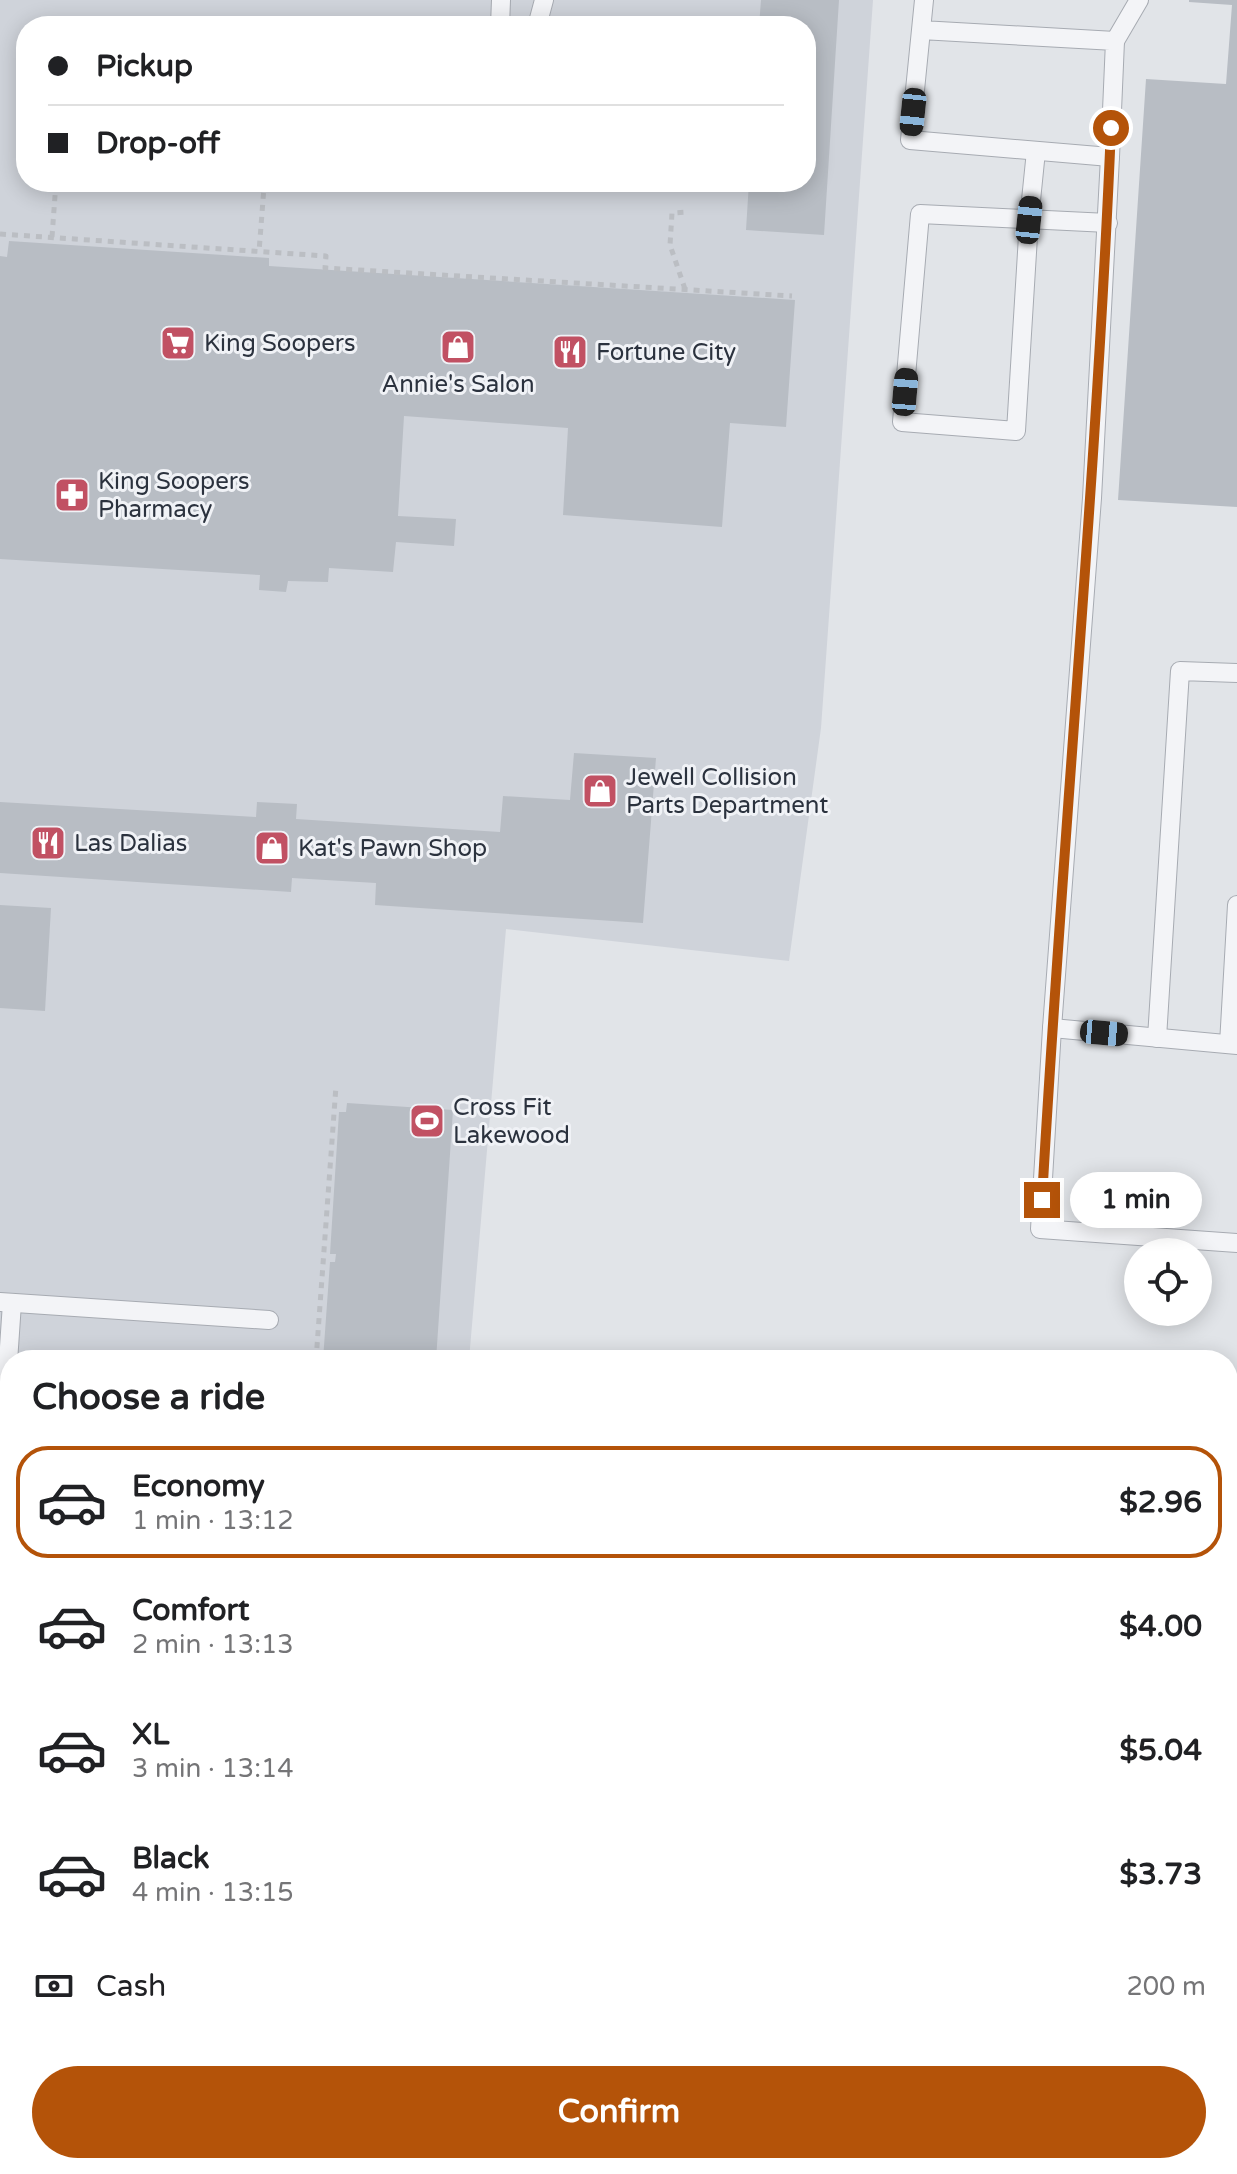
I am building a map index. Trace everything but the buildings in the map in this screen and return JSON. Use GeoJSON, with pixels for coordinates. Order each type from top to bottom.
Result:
{"type":"FeatureCollection","features":[{"type":"Feature","properties":{"kind":"lane"},"geometry":{"type":"LineString","coordinates":[[924,0],[910,140],[1110,157]]}},
{"type":"Feature","properties":{"kind":"lane"},"geometry":{"type":"LineString","coordinates":[[1139,0],[1115,41],[1092,498],[1040,1229],[1237,1243]]}},
{"type":"Feature","properties":{"kind":"lane"},"geometry":{"type":"LineString","coordinates":[[921,30],[1115,41]]}},
{"type":"Feature","properties":{"kind":"lane"},"geometry":{"type":"LineString","coordinates":[[1036,151],[1029,220],[1016,431],[902,422],[920,214],[1029,220],[1108,223]]}},
{"type":"Feature","properties":{"kind":"lane"},"geometry":{"type":"LineString","coordinates":[[1157,1038],[1180,671],[1237,673]]}},
{"type":"Feature","properties":{"kind":"lane"},"geometry":{"type":"LineString","coordinates":[[1052,1028],[1233,1044],[1237,905]]}},
{"type":"Feature","properties":{"kind":"lane"},"geometry":{"type":"LineString","coordinates":[[4,1350],[6,1302],[269,1320]]}},
{"type":"Feature","properties":{"kind":"path"},"geometry":{"type":"LineString","coordinates":[[52,237],[55,192]]}},
{"type":"Feature","properties":{"kind":"path"},"geometry":{"type":"LineString","coordinates":[[259,252],[264,192]]}},
{"type":"Feature","properties":{"kind":"path"},"geometry":{"type":"LineString","coordinates":[[685,289],[670,245],[672,213],[688,212]]}},
{"type":"Feature","properties":{"kind":"path"},"geometry":{"type":"LineString","coordinates":[[0,234],[326,256],[325,268],[792,296]]}},
{"type":"Feature","properties":{"kind":"path"},"geometry":{"type":"LineString","coordinates":[[317,1350],[336,1086]]}},
{"type":"Feature","properties":{"kind":"shaded area"},"geometry":{"type":"Polygon","coordinates":[[[0,0],[873,0],[821,728],[789,961],[506,929],[470,1350],[0,1350],[0,0]]]}},
{"type":"Feature","properties":{"kind":"place","name":"King Soopers"},"geometry":{"type":"Point","coordinates":[178,343]}},
{"type":"Feature","properties":{"kind":"place","name":"Annie's Salon"},"geometry":{"type":"Point","coordinates":[458,347]}},
{"type":"Feature","properties":{"kind":"place","name":"Fortune City"},"geometry":{"type":"Point","coordinates":[570,352]}},
{"type":"Feature","properties":{"kind":"place","name":"King Soopers Pharmacy"},"geometry":{"type":"Point","coordinates":[72,495]}},
{"type":"Feature","properties":{"kind":"place","name":"Jewell Collision Parts Department"},"geometry":{"type":"Point","coordinates":[600,791]}},
{"type":"Feature","properties":{"kind":"place","name":"Las Dalias"},"geometry":{"type":"Point","coordinates":[48,843]}},
{"type":"Feature","properties":{"kind":"place","name":"Kat's Pawn Shop"},"geometry":{"type":"Point","coordinates":[272,848]}},
{"type":"Feature","properties":{"kind":"place","name":"Cross Fit Lakewood"},"geometry":{"type":"Point","coordinates":[427,1121]}},
{"type":"Feature","properties":{"kind":"route"},"geometry":{"type":"LineString","coordinates":[[1042,1200],[1092,498],[1111,128]]}}]}
